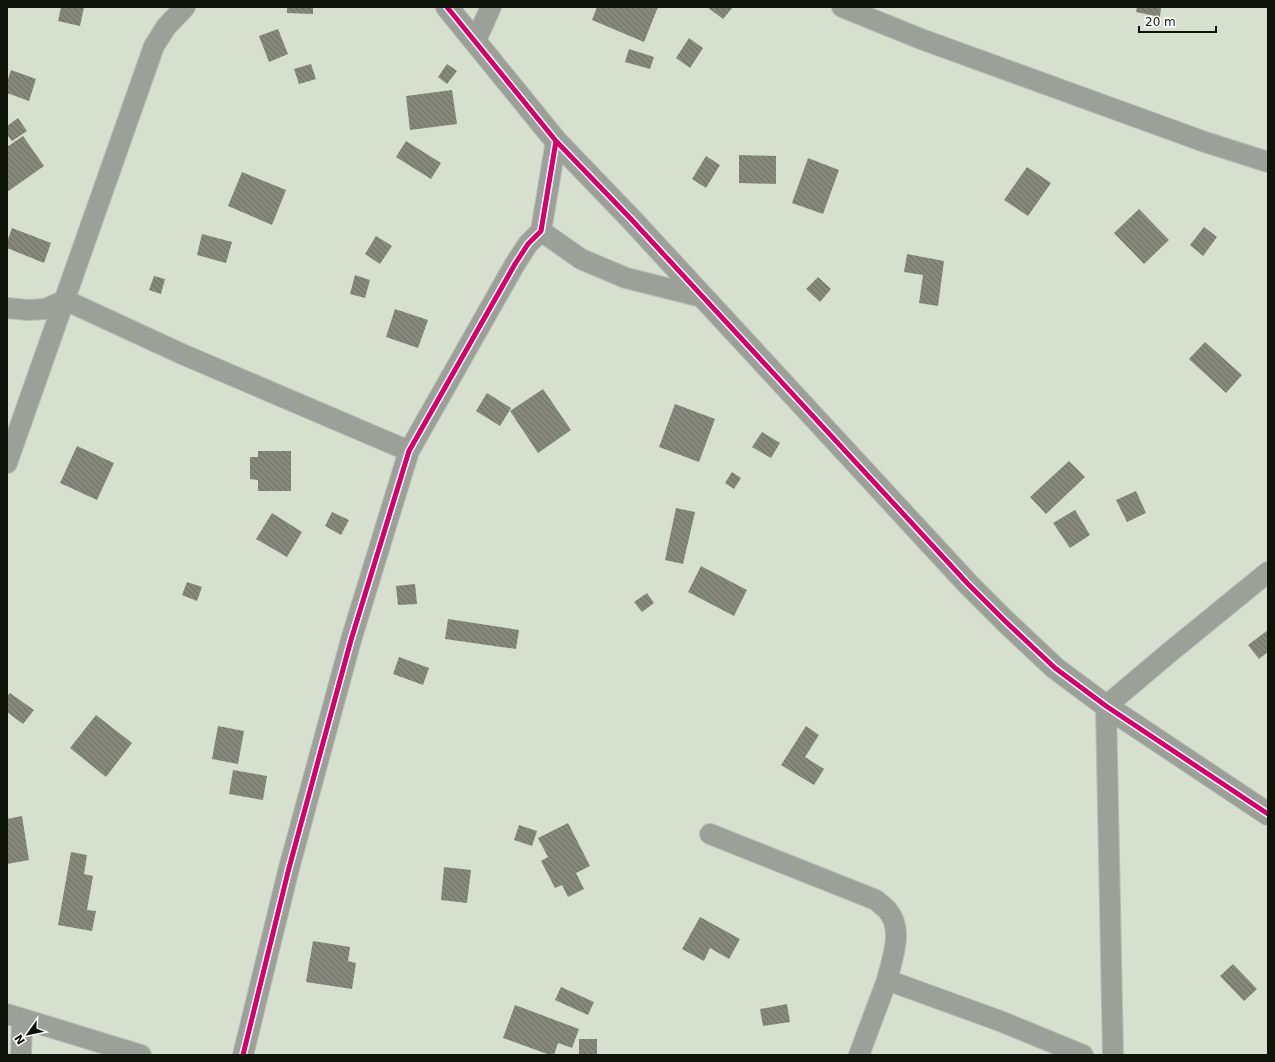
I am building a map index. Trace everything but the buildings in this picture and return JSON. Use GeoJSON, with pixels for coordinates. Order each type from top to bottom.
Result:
{"type":"FeatureCollection","features":[{"type":"Feature","properties":{"kind":"street"},"geometry":{"type":"LineString","coordinates":[[7,462],[154,46],[166,28],[185,7]]}},
{"type":"Feature","properties":{"kind":"street"},"geometry":{"type":"LineString","coordinates":[[447,7],[556,141],[968,584],[1005,621],[1055,668],[1106,706],[1268,814]]}},
{"type":"Feature","properties":{"kind":"street"},"geometry":{"type":"LineString","coordinates":[[475,42],[491,7]]}},
{"type":"Feature","properties":{"kind":"street"},"geometry":{"type":"LineString","coordinates":[[842,7],[929,42],[1205,142],[1268,162]]}},
{"type":"Feature","properties":{"kind":"street"},"geometry":{"type":"LineString","coordinates":[[243,1055],[289,868],[349,647],[408,451],[515,264],[528,244],[541,231],[556,141]]}},
{"type":"Feature","properties":{"kind":"street"},"geometry":{"type":"LineString","coordinates":[[541,231],[581,259],[626,278],[702,297]]}},
{"type":"Feature","properties":{"kind":"street"},"geometry":{"type":"LineString","coordinates":[[7,308],[28,310],[45,309],[65,300],[182,354],[408,451]]}},
{"type":"Feature","properties":{"kind":"street"},"geometry":{"type":"LineString","coordinates":[[1106,706],[1268,572]]}},
{"type":"Feature","properties":{"kind":"street"},"geometry":{"type":"LineString","coordinates":[[1106,706],[1114,1055]]}},
{"type":"Feature","properties":{"kind":"street"},"geometry":{"type":"LineString","coordinates":[[710,834],[876,900],[888,911],[895,924],[896,940],[887,980],[859,1055]]}},
{"type":"Feature","properties":{"kind":"street"},"geometry":{"type":"LineString","coordinates":[[887,980],[1000,1021],[1083,1055]]}},
{"type":"Feature","properties":{"kind":"street"},"geometry":{"type":"LineString","coordinates":[[21,1055],[15,1017],[141,1055]]}},
{"type":"Feature","properties":{"kind":"cycle path"},"geometry":{"type":"LineString","coordinates":[[447,7],[556,141],[631,219],[968,584],[1005,621],[1055,668],[1106,706],[1268,814]]}},
{"type":"Feature","properties":{"kind":"cycle path"},"geometry":{"type":"LineString","coordinates":[[243,1055],[289,868],[351,640],[409,451],[515,264],[528,244],[541,231],[556,141]]}}]}
